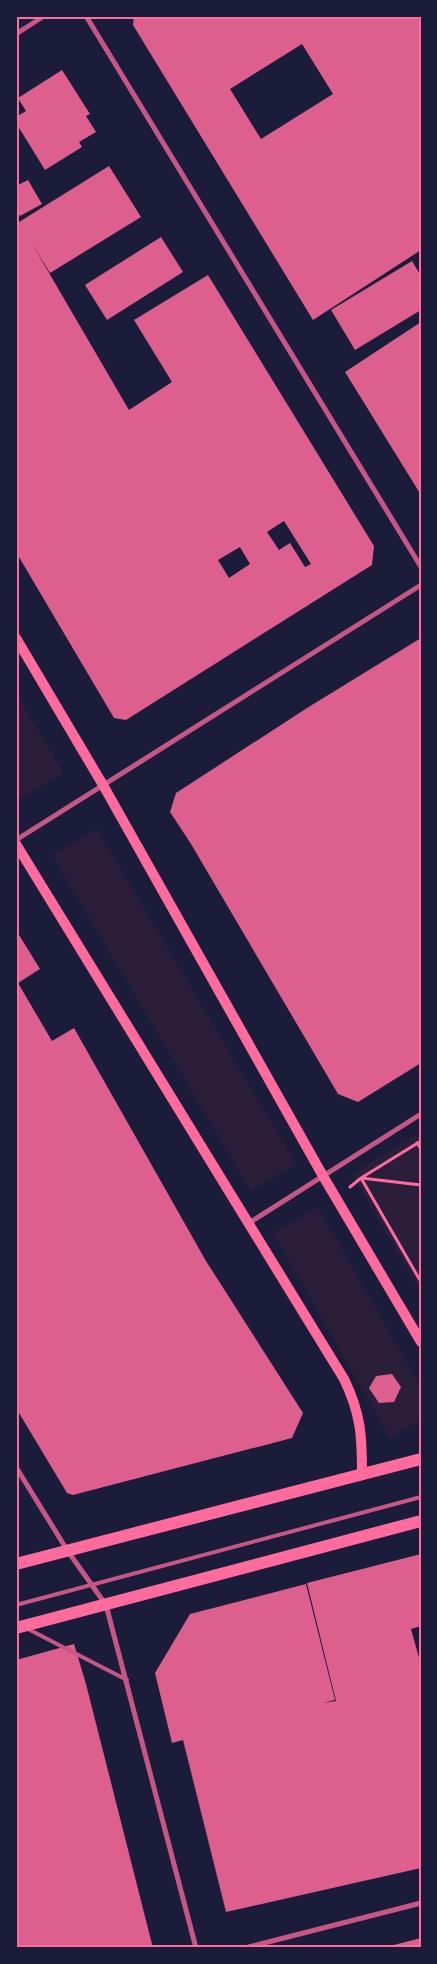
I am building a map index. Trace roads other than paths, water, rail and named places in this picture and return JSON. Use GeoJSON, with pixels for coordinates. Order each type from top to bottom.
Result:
{"type":"FeatureCollection","features":[{"type":"Feature","properties":{"kind":"main road"},"geometry":{"type":"LineString","coordinates":[[16,638],[103,785],[323,1176],[421,1342]]}},
{"type":"Feature","properties":{"kind":"main road"},"geometry":{"type":"LineString","coordinates":[[16,844],[344,1379],[355,1402],[362,1439],[362,1474]]}},
{"type":"Feature","properties":{"kind":"main road"},"geometry":{"type":"LineString","coordinates":[[16,1564],[421,1459]]}},
{"type":"Feature","properties":{"kind":"main road"},"geometry":{"type":"LineString","coordinates":[[19,1627],[421,1521]]}},
{"type":"Feature","properties":{"kind":"street"},"geometry":{"type":"LineString","coordinates":[[16,34],[44,16]]}},
{"type":"Feature","properties":{"kind":"street"},"geometry":{"type":"LineString","coordinates":[[86,16],[421,567]]}},
{"type":"Feature","properties":{"kind":"street"},"geometry":{"type":"LineString","coordinates":[[16,840],[421,585]]}},
{"type":"Feature","properties":{"kind":"street"},"geometry":{"type":"LineString","coordinates":[[249,1223],[421,1114]]}},
{"type":"Feature","properties":{"kind":"street"},"geometry":{"type":"LineString","coordinates":[[16,1467],[67,1550],[106,1605],[196,1948]]}},
{"type":"Feature","properties":{"kind":"street"},"geometry":{"type":"LineString","coordinates":[[245,1948],[421,1903]]}},
{"type":"Feature","properties":{"kind":"lane"},"geometry":{"type":"LineString","coordinates":[[16,1605],[421,1497]]}},
{"type":"Feature","properties":{"kind":"lane"},"geometry":{"type":"LineString","coordinates":[[19,1627],[127,1680]]}}]}
